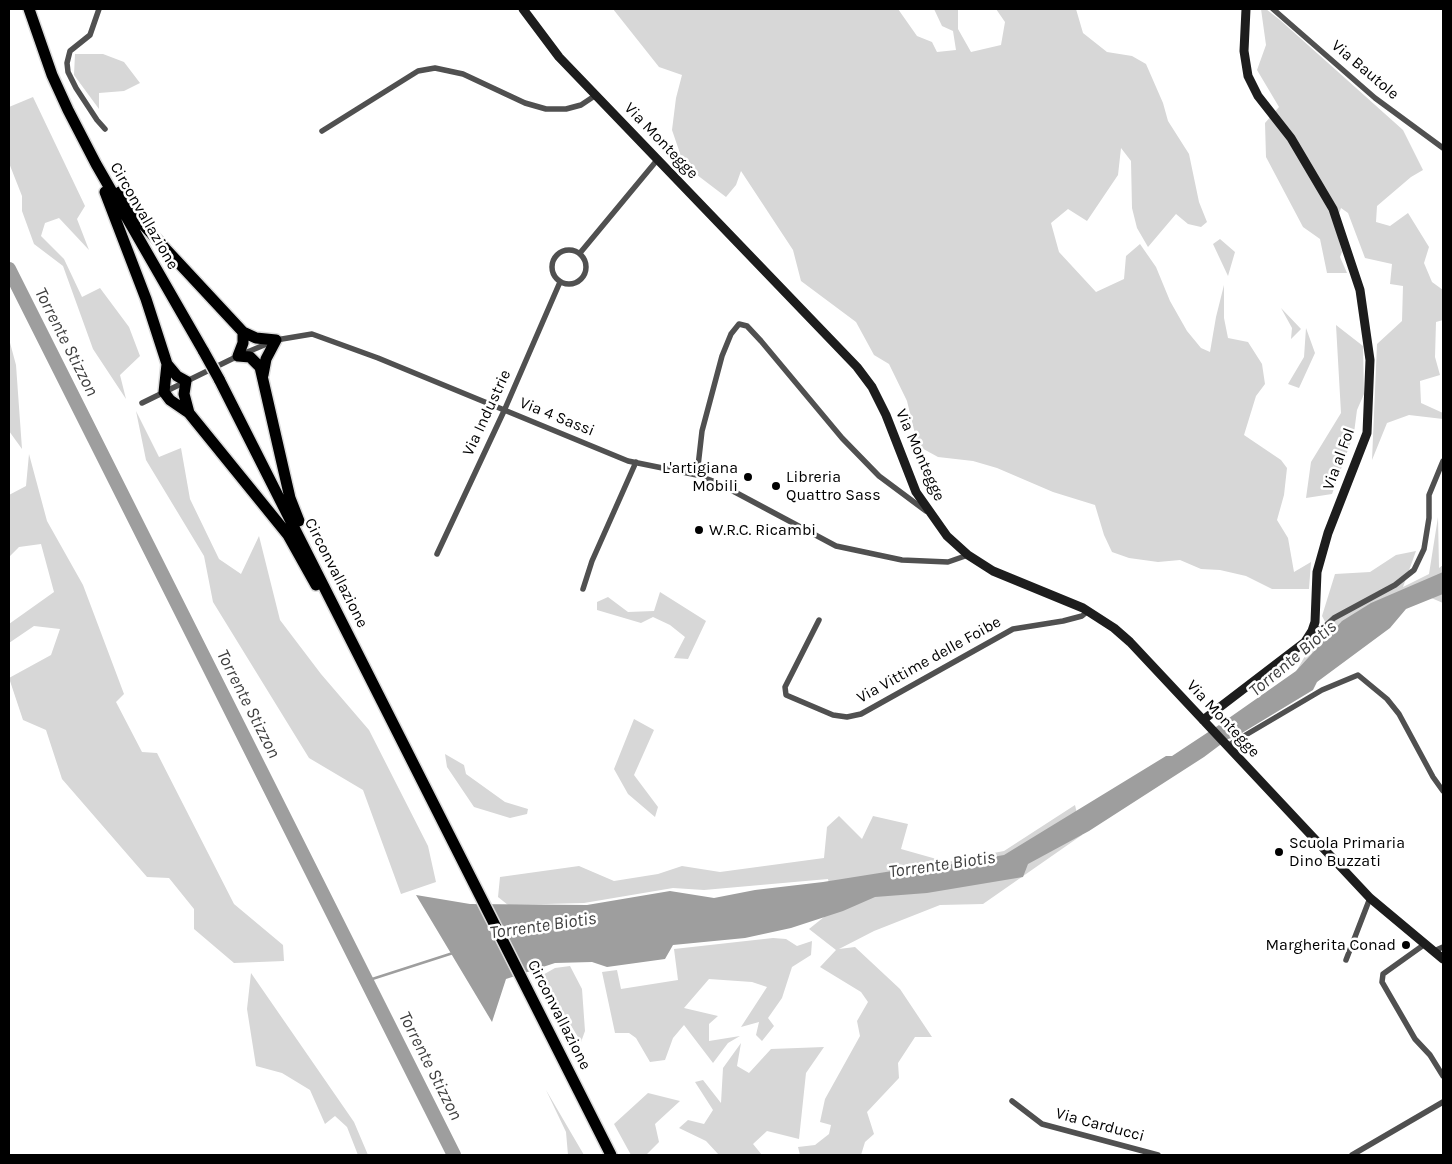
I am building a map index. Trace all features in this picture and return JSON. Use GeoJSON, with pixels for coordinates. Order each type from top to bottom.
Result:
{"type":"FeatureCollection","features":[{"type":"Feature","properties":{"kind":"highway","name":"Circonvallazione"},"geometry":{"type":"LineString","coordinates":[[29,9],[52,75],[105,181],[219,379],[611,1155]]}},
{"type":"Feature","properties":{"kind":"highway"},"geometry":{"type":"LineString","coordinates":[[189,413],[184,394],[186,381],[177,376],[167,364],[146,299],[105,190],[105,181],[117,186],[136,217],[243,332],[256,338],[276,340],[266,358],[263,376]]}},
{"type":"Feature","properties":{"kind":"highway"},"geometry":{"type":"LineString","coordinates":[[243,332],[243,343],[238,356],[250,357],[255,361],[263,376],[290,498],[329,588],[328,592]]}},
{"type":"Feature","properties":{"kind":"highway"},"geometry":{"type":"LineString","coordinates":[[167,364],[164,392],[170,400],[189,413],[288,535],[316,584],[328,592]]}},
{"type":"Feature","properties":{"kind":"street"},"geometry":{"type":"LineString","coordinates":[[99,9],[90,35],[70,51],[67,63],[68,72],[76,88],[97,120],[106,129]]}},
{"type":"Feature","properties":{"kind":"street","name":"Via Montegge"},"geometry":{"type":"LineString","coordinates":[[523,9],[559,57],[857,367],[872,387],[886,415],[916,492],[928,512],[947,536],[968,556],[993,571],[1088,611],[1130,642],[1370,898],[1443,959]]}},
{"type":"Feature","properties":{"kind":"street","name":"Via al Fol"},"geometry":{"type":"LineString","coordinates":[[1246,9],[1244,51],[1248,76],[1258,96],[1291,138],[1333,209],[1360,290],[1370,360],[1367,433],[1328,533],[1317,572],[1315,622],[1312,631]]}},
{"type":"Feature","properties":{"kind":"street","name":"Via Bautole"},"geometry":{"type":"LineString","coordinates":[[1273,9],[1375,98],[1443,148]]}},
{"type":"Feature","properties":{"kind":"street"},"geometry":{"type":"LineString","coordinates":[[322,131],[418,71],[435,68],[463,74],[525,103],[546,108],[566,108],[581,105],[596,95]]}},
{"type":"Feature","properties":{"kind":"street"},"geometry":{"type":"LineString","coordinates":[[580,253],[658,159]]}},
{"type":"Feature","properties":{"kind":"street"},"geometry":{"type":"LineString","coordinates":[[566,250],[580,253],[586,261],[586,272],[580,281],[571,285],[560,282],[552,271],[554,257],[566,250]]}},
{"type":"Feature","properties":{"kind":"street","name":"Via Industrie"},"geometry":{"type":"LineString","coordinates":[[437,554],[504,411],[560,282]]}},
{"type":"Feature","properties":{"kind":"street"},"geometry":{"type":"LineString","coordinates":[[697,475],[702,431],[722,356],[731,334],[739,324],[747,326],[761,341],[842,438],[879,476],[928,512]]}},
{"type":"Feature","properties":{"kind":"street","name":"Via 4 Sassi"},"geometry":{"type":"LineString","coordinates":[[142,403],[238,356],[276,340],[312,334],[378,358],[504,411],[636,462],[697,475],[718,483],[836,546],[902,560],[948,562],[968,556]]}},
{"type":"Feature","properties":{"kind":"street"},"geometry":{"type":"LineString","coordinates":[[1203,720],[1305,642],[1312,631],[1323,628],[1334,618],[1395,585],[1414,570],[1424,549],[1429,518],[1429,495],[1443,461]]}},
{"type":"Feature","properties":{"kind":"street"},"geometry":{"type":"LineString","coordinates":[[584,589],[592,562],[636,462]]}},
{"type":"Feature","properties":{"kind":"street","name":"Via Vittime delle Foibe"},"geometry":{"type":"LineString","coordinates":[[819,620],[785,687],[786,696],[833,715],[847,717],[861,714],[1012,629],[1063,621],[1082,616],[1088,611]]}},
{"type":"Feature","properties":{"kind":"street"},"geometry":{"type":"LineString","coordinates":[[1224,743],[1313,694],[1358,675],[1387,699],[1399,714],[1433,778],[1443,791]]}},
{"type":"Feature","properties":{"kind":"street"},"geometry":{"type":"LineString","coordinates":[[1346,960],[1370,898]]}},
{"type":"Feature","properties":{"kind":"street"},"geometry":{"type":"LineString","coordinates":[[1425,944],[1383,974],[1382,982],[1415,1038],[1430,1055],[1443,1076]]}},
{"type":"Feature","properties":{"kind":"street"},"geometry":{"type":"LineString","coordinates":[[1434,951],[1443,947]]}},
{"type":"Feature","properties":{"kind":"street","name":"Via Carducci"},"geometry":{"type":"LineString","coordinates":[[1012,1101],[1042,1124],[1158,1155]]}},
{"type":"Feature","properties":{"kind":"street"},"geometry":{"type":"LineString","coordinates":[[1352,1155],[1443,1102]]}},
{"type":"Feature","properties":{"kind":"shaded area"},"geometry":{"type":"Polygon","coordinates":[[[613,9],[898,9],[917,36],[932,42],[937,52],[956,50],[953,31],[942,26],[934,9],[958,9],[958,29],[971,52],[1001,45],[1005,22],[996,9],[1076,9],[1083,33],[1107,52],[1132,56],[1146,64],[1163,103],[1168,121],[1189,154],[1199,202],[1207,222],[1201,227],[1188,224],[1176,214],[1148,247],[1137,228],[1132,208],[1131,161],[1121,148],[1118,175],[1087,221],[1068,209],[1051,223],[1059,252],[1096,292],[1124,279],[1126,256],[1140,244],[1156,267],[1170,301],[1187,331],[1201,348],[1210,352],[1224,285],[1224,318],[1228,338],[1248,342],[1262,364],[1265,384],[1256,396],[1244,435],[1281,460],[1287,468],[1284,495],[1277,520],[1288,538],[1294,572],[1311,562],[1309,589],[1272,589],[1246,576],[1220,570],[1201,569],[1180,560],[1158,562],[1129,558],[1112,552],[1104,535],[1095,505],[1053,492],[997,468],[973,461],[938,457],[918,446],[907,401],[889,364],[874,355],[856,322],[801,281],[793,250],[741,171],[736,185],[726,197],[684,165],[672,130],[676,98],[682,75],[659,67],[613,9]]]}},
{"type":"Feature","properties":{"kind":"shaded area"},"geometry":{"type":"Polygon","coordinates":[[[1261,9],[1266,9],[1280,20],[1403,130],[1423,170],[1411,177],[1377,206],[1376,222],[1390,226],[1408,213],[1429,247],[1424,263],[1432,282],[1443,290],[1443,320],[1436,322],[1435,357],[1440,375],[1420,381],[1421,403],[1443,413],[1443,419],[1409,415],[1387,423],[1372,460],[1377,344],[1402,321],[1403,286],[1390,284],[1392,264],[1365,258],[1348,213],[1341,208],[1335,226],[1342,252],[1340,257],[1347,273],[1327,273],[1320,239],[1303,227],[1266,157],[1265,123],[1279,107],[1257,70],[1266,45],[1261,9]]]}},
{"type":"Feature","properties":{"kind":"shaded area"},"geometry":{"type":"Polygon","coordinates":[[[75,54],[103,54],[124,62],[140,83],[124,91],[99,93],[99,109],[74,75],[75,54]]]}},
{"type":"Feature","properties":{"kind":"shaded area"},"geometry":{"type":"Polygon","coordinates":[[[33,97],[85,206],[77,219],[89,250],[59,218],[45,223],[41,236],[64,259],[82,297],[100,288],[129,327],[140,356],[120,375],[126,399],[93,349],[63,266],[34,244],[22,211],[22,196],[9,163],[9,107],[33,97]]]}},
{"type":"Feature","properties":{"kind":"shaded area"},"geometry":{"type":"Polygon","coordinates":[[[1220,239],[1235,252],[1228,276],[1213,244],[1220,239]]]}},
{"type":"Feature","properties":{"kind":"shaded area"},"geometry":{"type":"Polygon","coordinates":[[[1281,308],[1301,329],[1291,339],[1292,328],[1281,308]]]}},
{"type":"Feature","properties":{"kind":"shaded area"},"geometry":{"type":"Polygon","coordinates":[[[1336,325],[1363,346],[1364,394],[1357,410],[1354,433],[1332,494],[1306,498],[1311,462],[1341,413],[1336,325]]]}},
{"type":"Feature","properties":{"kind":"shaded area"},"geometry":{"type":"Polygon","coordinates":[[[1306,328],[1315,353],[1299,388],[1288,384],[1304,357],[1306,328]]]}},
{"type":"Feature","properties":{"kind":"shaded area"},"geometry":{"type":"Polygon","coordinates":[[[9,339],[16,365],[22,449],[9,431],[9,339]]]}},
{"type":"Feature","properties":{"kind":"shaded area"},"geometry":{"type":"Polygon","coordinates":[[[136,411],[159,457],[181,448],[190,499],[219,559],[241,574],[259,536],[280,620],[321,674],[369,730],[428,846],[436,882],[401,894],[363,790],[309,758],[213,602],[204,556],[146,460],[136,411]]]}},
{"type":"Feature","properties":{"kind":"shaded area"},"geometry":{"type":"Polygon","coordinates":[[[29,454],[47,521],[83,585],[124,694],[116,702],[142,752],[157,753],[234,904],[283,945],[284,961],[234,963],[194,929],[194,909],[169,878],[147,877],[62,779],[46,730],[23,720],[9,678],[51,655],[60,629],[34,626],[9,643],[9,624],[54,592],[41,544],[19,547],[9,557],[9,495],[26,486],[29,454]]]}},
{"type":"Feature","properties":{"kind":"shaded area"},"geometry":{"type":"Polygon","coordinates":[[[1438,517],[1439,568],[1443,565],[1443,603],[1429,597],[1400,611],[1294,675],[1305,656],[1330,631],[1322,616],[1335,574],[1370,572],[1396,555],[1416,551],[1403,587],[1429,574],[1438,517]]]}},
{"type":"Feature","properties":{"kind":"shaded area"},"geometry":{"type":"Polygon","coordinates":[[[660,592],[706,621],[688,659],[674,658],[685,637],[670,625],[653,617],[641,623],[597,610],[597,602],[608,597],[628,612],[654,611],[660,592]]]}},
{"type":"Feature","properties":{"kind":"shaded area"},"geometry":{"type":"Polygon","coordinates":[[[634,719],[654,730],[634,775],[658,807],[655,817],[628,794],[614,769],[634,719]]]}},
{"type":"Feature","properties":{"kind":"shaded area"},"geometry":{"type":"Polygon","coordinates":[[[445,754],[464,765],[466,774],[505,802],[528,809],[527,814],[510,818],[474,807],[447,767],[445,754]]]}},
{"type":"Feature","properties":{"kind":"shaded area"},"geometry":{"type":"Polygon","coordinates":[[[1075,805],[1082,835],[983,904],[940,905],[874,931],[839,949],[855,947],[900,989],[932,1037],[915,1037],[898,1063],[899,1078],[867,1112],[874,1134],[865,1142],[861,1155],[800,1155],[798,1147],[815,1145],[829,1134],[831,1125],[820,1122],[825,1099],[860,1036],[857,1021],[868,1002],[861,992],[820,967],[836,950],[809,929],[834,909],[828,879],[704,890],[673,888],[584,903],[508,905],[498,897],[500,877],[579,866],[614,881],[658,874],[682,866],[720,872],[824,858],[827,827],[839,816],[862,839],[873,816],[908,824],[901,849],[947,862],[1004,851],[1075,805]]]}},
{"type":"Feature","properties":{"kind":"shaded area"},"geometry":{"type":"Polygon","coordinates":[[[773,938],[786,939],[797,946],[812,941],[811,955],[792,967],[782,998],[768,1018],[774,1026],[762,1041],[756,1035],[759,1022],[741,1027],[767,987],[752,982],[709,979],[684,1008],[718,1016],[709,1024],[709,1041],[740,1036],[728,1043],[713,1063],[684,1025],[673,1038],[665,1060],[650,1062],[636,1038],[629,1033],[615,1033],[602,972],[617,970],[621,989],[678,980],[674,949],[773,938]]]}},
{"type":"Feature","properties":{"kind":"shaded area"},"geometry":{"type":"Polygon","coordinates":[[[570,966],[582,989],[585,1031],[581,1042],[541,976],[555,968],[570,966]]]}},
{"type":"Feature","properties":{"kind":"shaded area"},"geometry":{"type":"Polygon","coordinates":[[[251,973],[354,1122],[368,1155],[358,1155],[347,1127],[335,1116],[325,1124],[310,1090],[282,1073],[256,1066],[247,1009],[251,973]]]}},
{"type":"Feature","properties":{"kind":"shaded area"},"geometry":{"type":"Polygon","coordinates":[[[741,1043],[737,1066],[749,1073],[771,1049],[824,1047],[806,1073],[799,1139],[767,1131],[753,1144],[762,1155],[719,1155],[706,1141],[679,1128],[688,1120],[704,1124],[713,1110],[695,1082],[703,1080],[721,1103],[723,1068],[741,1043]]]}},
{"type":"Feature","properties":{"kind":"shaded area"},"geometry":{"type":"Polygon","coordinates":[[[546,1090],[584,1155],[568,1155],[566,1132],[546,1090]]]}},
{"type":"Feature","properties":{"kind":"shaded area"},"geometry":{"type":"Polygon","coordinates":[[[648,1093],[680,1101],[655,1124],[659,1142],[646,1155],[631,1155],[614,1124],[648,1093]]]}},
{"type":"Feature","properties":{"kind":"water"},"geometry":{"type":"Polygon","coordinates":[[[1443,572],[1443,594],[1406,609],[1390,628],[1317,682],[1313,690],[1237,736],[1228,739],[1204,757],[1089,831],[1028,864],[1023,877],[927,893],[875,897],[843,911],[791,928],[745,938],[673,945],[665,959],[607,967],[592,962],[555,963],[506,979],[492,1022],[416,895],[470,904],[587,905],[670,891],[714,898],[755,890],[823,882],[911,868],[947,865],[1004,855],[1166,756],[1172,756],[1219,725],[1296,671],[1342,621],[1371,603],[1443,572]]]}},
{"type":"Feature","properties":{"kind":"waterway","name":"Torrente Stizzon"},"geometry":{"type":"LineString","coordinates":[[9,269],[454,1155]]}},
{"type":"Feature","properties":{"kind":"waterway","name":"Torrente Biotis"},"geometry":{"type":"LineString","coordinates":[[366,981],[453,953]]}},
{"type":"Feature","properties":{"kind":"place","name":"L'artigiana Mobili"},"geometry":{"type":"Point","coordinates":[748,477]}},
{"type":"Feature","properties":{"kind":"place","name":"Libreria Quattro Sass"},"geometry":{"type":"Point","coordinates":[776,486]}},
{"type":"Feature","properties":{"kind":"place","name":"W.R.C. Ricambi"},"geometry":{"type":"Point","coordinates":[699,530]}},
{"type":"Feature","properties":{"kind":"place","name":"Scuola Primaria Dino Buzzati"},"geometry":{"type":"Point","coordinates":[1279,852]}},
{"type":"Feature","properties":{"kind":"place","name":"Margherita Conad"},"geometry":{"type":"Point","coordinates":[1406,945]}}]}
